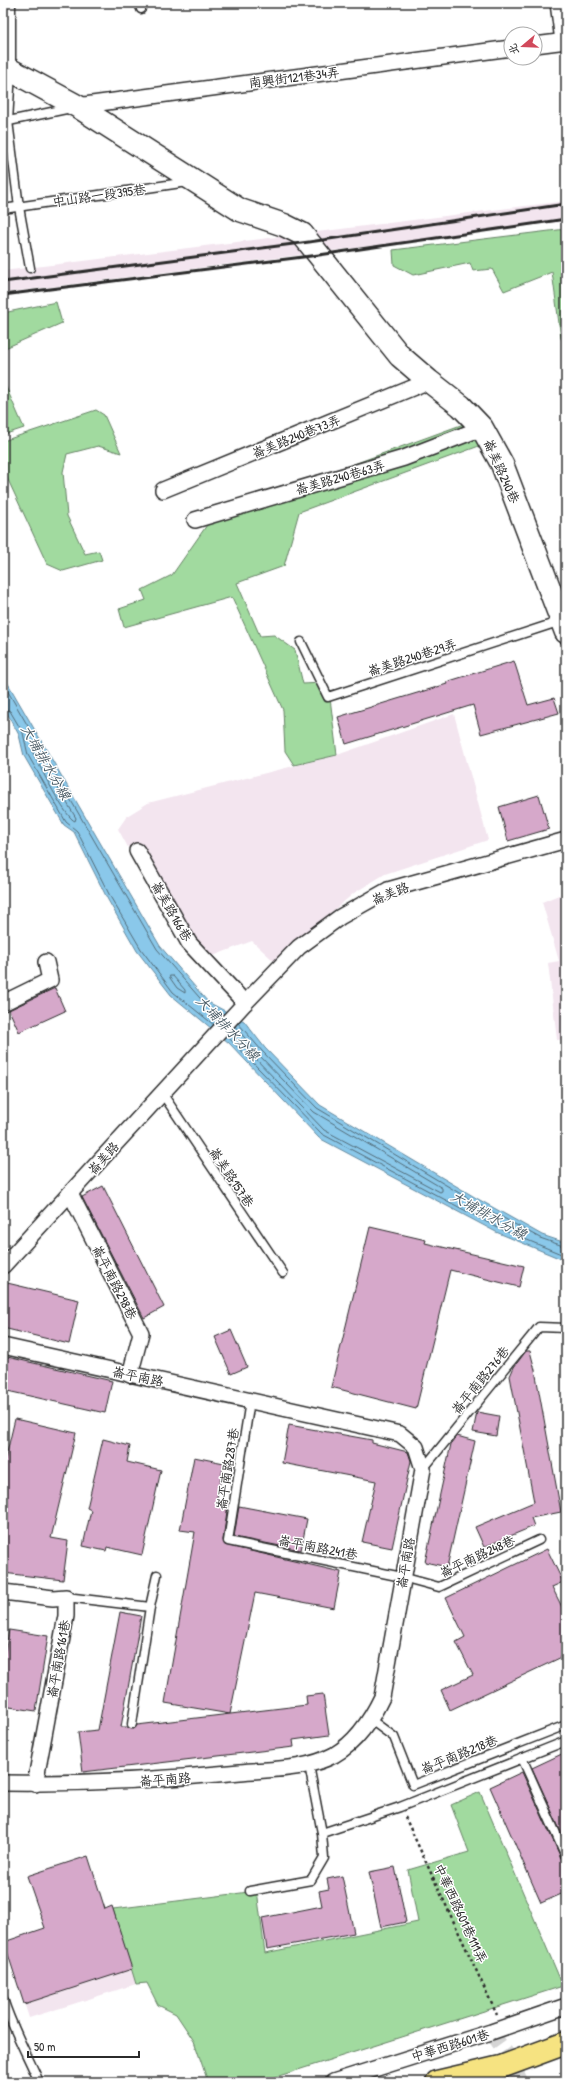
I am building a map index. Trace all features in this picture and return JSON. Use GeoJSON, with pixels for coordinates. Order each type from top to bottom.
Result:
{"type":"FeatureCollection","features":[{"type":"Feature","properties":{"kind":"highway"},"geometry":{"type":"LineString","coordinates":[[437,2082],[501,2067],[566,2044]]}},
{"type":"Feature","properties":{"kind":"highway"},"geometry":{"type":"LineString","coordinates":[[482,2082],[501,2067]]}},
{"type":"Feature","properties":{"kind":"street"},"geometry":{"type":"LineString","coordinates":[[543,44],[565,41],[558,3]]}},
{"type":"Feature","properties":{"kind":"street","name":"南興街121巷34弄"},"geometry":{"type":"LineString","coordinates":[[77,106],[503,49]]}},
{"type":"Feature","properties":{"kind":"street"},"geometry":{"type":"LineString","coordinates":[[7,69],[77,106],[196,181]]}},
{"type":"Feature","properties":{"kind":"street","name":"崙美路240巷"},"geometry":{"type":"LineString","coordinates":[[196,181],[240,210],[284,224],[302,234],[400,356],[428,381],[461,406],[482,428],[502,464],[564,626]]}},
{"type":"Feature","properties":{"kind":"street","name":"崙美路240巷73弄"},"geometry":{"type":"LineString","coordinates":[[163,490],[428,381]]}},
{"type":"Feature","properties":{"kind":"street","name":"崙美路240巷63弄"},"geometry":{"type":"LineString","coordinates":[[195,520],[404,458],[482,428]]}},
{"type":"Feature","properties":{"kind":"street","name":"崙美路"},"geometry":{"type":"LineString","coordinates":[[3,1266],[202,1049],[300,947],[340,917],[388,890],[566,840]]}},
{"type":"Feature","properties":{"kind":"street","name":"崙美路166巷"},"geometry":{"type":"LineString","coordinates":[[137,851],[189,942],[245,1003]]}},
{"type":"Feature","properties":{"kind":"street"},"geometry":{"type":"LineString","coordinates":[[3,1003],[50,980],[46,962]]}},
{"type":"Feature","properties":{"kind":"street","name":"崙平南路298巷"},"geometry":{"type":"LineString","coordinates":[[70,1194],[141,1333],[130,1375]]}},
{"type":"Feature","properties":{"kind":"street","name":"崙平南路"},"geometry":{"type":"LineString","coordinates":[[3,1346],[400,1434],[416,1447],[423,1469],[402,1577],[382,1697],[371,1720],[354,1739],[335,1754],[309,1765],[157,1780],[35,1784],[3,1783]]}},
{"type":"Feature","properties":{"kind":"street"},"geometry":{"type":"LineString","coordinates":[[3,1592],[53,1598],[66,1597]]}},
{"type":"Feature","properties":{"kind":"street","name":"崙平南路161巷"},"geometry":{"type":"LineString","coordinates":[[35,1784],[66,1616],[66,1597]]}},
{"type":"Feature","properties":{"kind":"street","name":"中華西路601巷"},"geometry":{"type":"LineString","coordinates":[[333,2082],[504,2028],[566,2006]]}},
{"type":"Feature","properties":{"kind":"lane"},"geometry":{"type":"LineString","coordinates":[[11,3],[7,69],[6,122],[30,268]]}},
{"type":"Feature","properties":{"kind":"lane"},"geometry":{"type":"LineString","coordinates":[[6,122],[77,106]]}},
{"type":"Feature","properties":{"kind":"lane","name":"中山路一段395巷"},"geometry":{"type":"LineString","coordinates":[[3,209],[196,181]]}},
{"type":"Feature","properties":{"kind":"lane","name":"崙美路240巷29弄"},"geometry":{"type":"LineString","coordinates":[[301,642],[328,697],[564,626]]}},
{"type":"Feature","properties":{"kind":"lane","name":"崙美路157巷"},"geometry":{"type":"LineString","coordinates":[[162,1093],[283,1273]]}},
{"type":"Feature","properties":{"kind":"lane","name":"崙平南路276巷"},"geometry":{"type":"LineString","coordinates":[[423,1469],[539,1327],[566,1328]]}},
{"type":"Feature","properties":{"kind":"lane","name":"崙平南路287巷"},"geometry":{"type":"LineString","coordinates":[[228,1541],[250,1401]]}},
{"type":"Feature","properties":{"kind":"lane","name":"崙平南路248巷"},"geometry":{"type":"LineString","coordinates":[[402,1577],[438,1587],[443,1586],[538,1540]]}},
{"type":"Feature","properties":{"kind":"lane","name":"崙平南路241巷"},"geometry":{"type":"LineString","coordinates":[[228,1541],[402,1577]]}},
{"type":"Feature","properties":{"kind":"lane"},"geometry":{"type":"LineString","coordinates":[[132,1724],[150,1607],[157,1575]]}},
{"type":"Feature","properties":{"kind":"lane"},"geometry":{"type":"LineString","coordinates":[[66,1597],[150,1607]]}},
{"type":"Feature","properties":{"kind":"lane","name":"崙平南路218巷"},"geometry":{"type":"LineString","coordinates":[[371,1720],[394,1737],[413,1785],[566,1725]]}},
{"type":"Feature","properties":{"kind":"lane"},"geometry":{"type":"LineString","coordinates":[[322,1833],[400,1806],[566,1741]]}},
{"type":"Feature","properties":{"kind":"lane"},"geometry":{"type":"LineString","coordinates":[[522,1758],[566,1856]]}},
{"type":"Feature","properties":{"kind":"lane"},"geometry":{"type":"LineString","coordinates":[[250,1891],[311,1880],[324,1858],[322,1833],[309,1765]]}},
{"type":"Feature","properties":{"kind":"lane"},"geometry":{"type":"LineString","coordinates":[[3,2000],[6,2020],[24,2046],[39,2082]]}},
{"type":"Feature","properties":{"kind":"path","name":"中華西路601巷111弄"},"geometry":{"type":"LineString","coordinates":[[400,1806],[504,2028]]}},
{"type":"Feature","properties":{"kind":"shaded area"},"geometry":{"type":"Polygon","coordinates":[[[566,201],[566,221],[3,293],[3,271],[566,201]]]}},
{"type":"Feature","properties":{"kind":"shaded area"},"geometry":{"type":"Polygon","coordinates":[[[454,714],[488,840],[385,874],[354,893],[274,961],[252,941],[205,959],[155,897],[118,829],[127,816],[148,803],[337,755],[454,714]]]}},
{"type":"Feature","properties":{"kind":"shaded area"},"geometry":{"type":"Polygon","coordinates":[[[566,892],[566,1039],[557,1040],[548,963],[559,961],[542,902],[566,892]]]}},
{"type":"Feature","properties":{"kind":"shaded area"},"geometry":{"type":"Polygon","coordinates":[[[116,1918],[136,1984],[29,2018],[8,1952],[116,1918]]]}},
{"type":"Feature","properties":{"kind":"green space"},"geometry":{"type":"Polygon","coordinates":[[[566,229],[566,347],[561,338],[552,272],[504,291],[492,269],[473,271],[470,263],[413,275],[394,265],[393,250],[566,229]]]}},
{"type":"Feature","properties":{"kind":"green space"},"geometry":{"type":"Polygon","coordinates":[[[56,302],[62,323],[3,349],[3,313],[56,302]]]}},
{"type":"Feature","properties":{"kind":"green space"},"geometry":{"type":"Polygon","coordinates":[[[3,380],[24,428],[3,435],[3,380]]]}},
{"type":"Feature","properties":{"kind":"green space"},"geometry":{"type":"Polygon","coordinates":[[[96,410],[104,415],[121,453],[98,446],[67,454],[63,472],[67,516],[85,554],[99,551],[102,560],[63,571],[47,564],[3,469],[3,441],[96,410]]]}},
{"type":"Feature","properties":{"kind":"green space"},"geometry":{"type":"Polygon","coordinates":[[[480,418],[490,442],[299,512],[284,566],[237,583],[260,636],[274,635],[295,650],[303,684],[322,683],[330,698],[337,755],[294,765],[285,751],[283,710],[232,597],[124,627],[119,609],[146,600],[142,590],[172,575],[214,515],[480,418]]]}},
{"type":"Feature","properties":{"kind":"green space"},"geometry":{"type":"Polygon","coordinates":[[[480,1792],[563,1986],[260,2082],[208,2082],[194,2041],[176,2014],[158,2005],[147,1983],[136,1984],[113,1909],[257,1891],[265,1953],[418,1922],[408,1870],[469,1852],[451,1805],[480,1792]]]}},
{"type":"Feature","properties":{"kind":"water","name":"大埔排水分線"},"geometry":{"type":"Polygon","coordinates":[[[3,675],[160,946],[208,1002],[244,1021],[265,1048],[320,1105],[478,1199],[542,1235],[566,1243],[566,1261],[496,1232],[319,1138],[229,1043],[171,995],[137,951],[108,900],[74,832],[64,825],[24,756],[19,735],[7,713],[3,712],[3,675]]]}},
{"type":"Feature","properties":{"kind":"building"},"geometry":{"type":"Polygon","coordinates":[[[514,661],[528,705],[554,698],[559,713],[481,734],[473,705],[346,744],[338,717],[447,684],[446,682],[514,661]]]}},
{"type":"Feature","properties":{"kind":"building"},"geometry":{"type":"Polygon","coordinates":[[[539,795],[549,829],[508,841],[499,807],[539,795]]]}},
{"type":"Feature","properties":{"kind":"building"},"geometry":{"type":"Polygon","coordinates":[[[55,988],[65,1011],[19,1032],[9,1010],[55,988]]]}},
{"type":"Feature","properties":{"kind":"building"},"geometry":{"type":"Polygon","coordinates":[[[103,1186],[164,1307],[144,1318],[82,1197],[103,1186]]]}},
{"type":"Feature","properties":{"kind":"building"},"geometry":{"type":"Polygon","coordinates":[[[370,1227],[426,1240],[425,1243],[524,1266],[519,1287],[450,1270],[416,1409],[331,1387],[370,1227]]]}},
{"type":"Feature","properties":{"kind":"building"},"geometry":{"type":"Polygon","coordinates":[[[3,1282],[79,1300],[69,1344],[3,1328],[3,1282]]]}},
{"type":"Feature","properties":{"kind":"building"},"geometry":{"type":"Polygon","coordinates":[[[231,1330],[247,1367],[231,1374],[215,1337],[231,1330]]]}},
{"type":"Feature","properties":{"kind":"building"},"geometry":{"type":"Polygon","coordinates":[[[526,1351],[530,1351],[535,1370],[561,1512],[531,1518],[534,1526],[484,1547],[475,1527],[534,1502],[510,1376],[514,1367],[526,1351]]]}},
{"type":"Feature","properties":{"kind":"building"},"geometry":{"type":"Polygon","coordinates":[[[3,1356],[112,1381],[105,1413],[3,1390],[3,1356]]]}},
{"type":"Feature","properties":{"kind":"building"},"geometry":{"type":"Polygon","coordinates":[[[477,1412],[499,1416],[496,1436],[473,1432],[477,1412]]]}},
{"type":"Feature","properties":{"kind":"building"},"geometry":{"type":"Polygon","coordinates":[[[15,1419],[76,1433],[51,1538],[68,1541],[63,1580],[3,1573],[3,1469],[15,1419]]]}},
{"type":"Feature","properties":{"kind":"building"},"geometry":{"type":"Polygon","coordinates":[[[289,1425],[372,1440],[372,1443],[408,1452],[411,1461],[392,1548],[362,1542],[376,1481],[282,1463],[289,1425]]]}},
{"type":"Feature","properties":{"kind":"building"},"geometry":{"type":"Polygon","coordinates":[[[457,1436],[475,1441],[447,1567],[425,1562],[451,1444],[457,1436]]]}},
{"type":"Feature","properties":{"kind":"building"},"geometry":{"type":"Polygon","coordinates":[[[103,1439],[130,1446],[127,1462],[161,1470],[142,1555],[107,1547],[106,1551],[83,1546],[91,1510],[87,1508],[103,1439]]]}},
{"type":"Feature","properties":{"kind":"building"},"geometry":{"type":"Polygon","coordinates":[[[194,1457],[224,1463],[216,1502],[228,1504],[223,1540],[225,1545],[341,1572],[334,1608],[255,1593],[230,1714],[165,1703],[195,1532],[180,1530],[194,1457]]]}},
{"type":"Feature","properties":{"kind":"building"},"geometry":{"type":"Polygon","coordinates":[[[239,1506],[307,1519],[301,1550],[234,1537],[239,1506]]]}},
{"type":"Feature","properties":{"kind":"building"},"geometry":{"type":"Polygon","coordinates":[[[547,1549],[563,1582],[552,1587],[566,1615],[566,1655],[450,1710],[441,1690],[473,1675],[456,1642],[465,1637],[446,1598],[547,1549]]]}},
{"type":"Feature","properties":{"kind":"building"},"geometry":{"type":"Polygon","coordinates":[[[120,1612],[141,1616],[121,1727],[134,1729],[137,1725],[307,1705],[306,1696],[323,1694],[329,1735],[293,1740],[294,1747],[83,1772],[78,1732],[98,1730],[120,1612]]]}},
{"type":"Feature","properties":{"kind":"building"},"geometry":{"type":"Polygon","coordinates":[[[9,1630],[48,1636],[36,1711],[3,1706],[3,1665],[9,1630]]]}},
{"type":"Feature","properties":{"kind":"building"},"geometry":{"type":"Polygon","coordinates":[[[566,1752],[566,1843],[532,1768],[566,1752]]]}},
{"type":"Feature","properties":{"kind":"building"},"geometry":{"type":"Polygon","coordinates":[[[522,1772],[561,1858],[566,1861],[566,1892],[541,1903],[490,1787],[522,1772]]]}},
{"type":"Feature","properties":{"kind":"building"},"geometry":{"type":"Polygon","coordinates":[[[88,1856],[105,1909],[112,1906],[132,1969],[24,2004],[4,1942],[45,1928],[27,1876],[88,1856]]]}},
{"type":"Feature","properties":{"kind":"building"},"geometry":{"type":"Polygon","coordinates":[[[395,1867],[406,1922],[381,1927],[369,1872],[395,1867]]]}},
{"type":"Feature","properties":{"kind":"building"},"geometry":{"type":"Polygon","coordinates":[[[342,1876],[354,1933],[267,1949],[262,1918],[322,1906],[319,1891],[329,1889],[327,1879],[342,1876]]]}},
{"type":"Feature","properties":{"kind":"tunnel"},"geometry":{"type":"LineString","coordinates":[[491,2032],[510,2058],[521,2082]]}},
{"type":"Feature","properties":{"kind":"railway"},"geometry":{"type":"LineString","coordinates":[[3,282],[309,242],[566,204]]}},
{"type":"Feature","properties":{"kind":"railway"},"geometry":{"type":"LineString","coordinates":[[3,295],[319,255],[566,219]]}}]}
